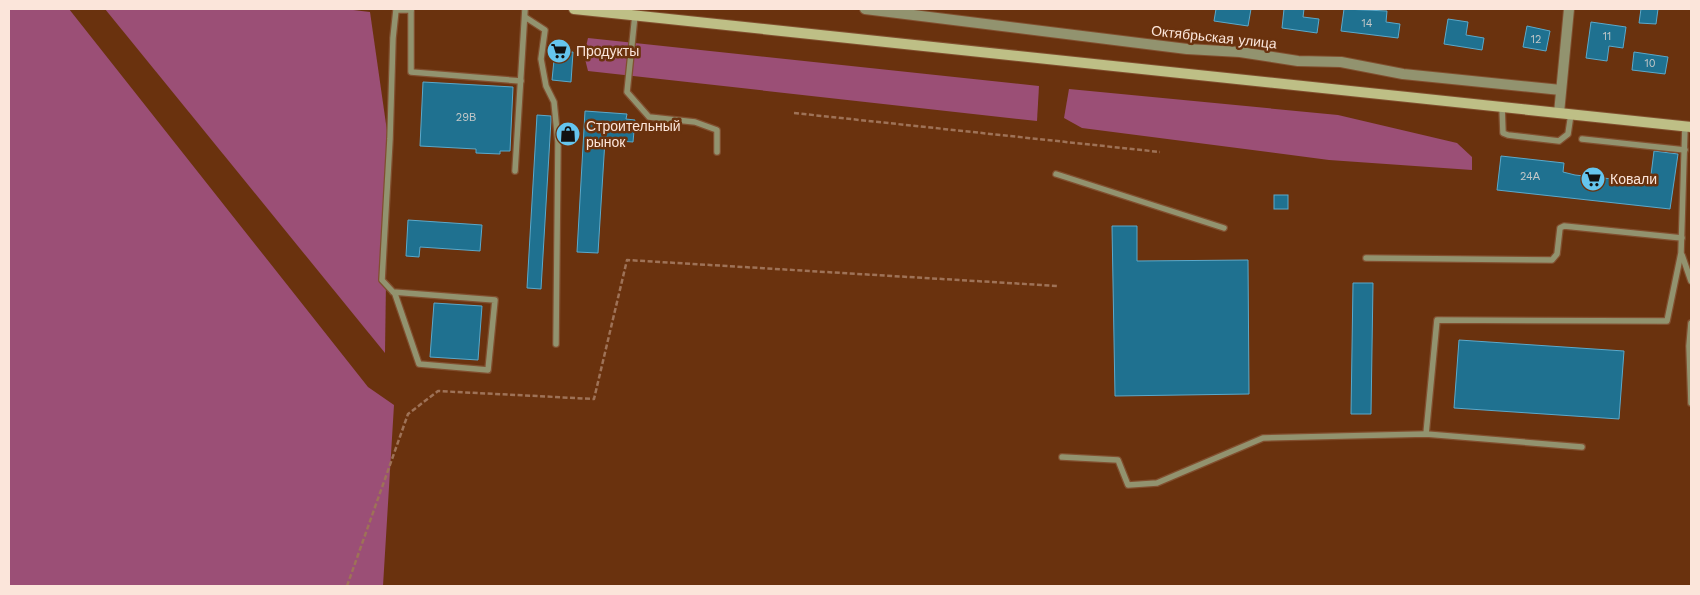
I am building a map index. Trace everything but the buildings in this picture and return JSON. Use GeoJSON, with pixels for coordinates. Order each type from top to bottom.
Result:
{"type":"FeatureCollection","features":[{"type":"Feature","properties":{"kind":"main road"},"geometry":{"type":"LineString","coordinates":[[574,9],[1688,126]]}},
{"type":"Feature","properties":{"kind":"street","name":"Октябрьская улица"},"geometry":{"type":"LineString","coordinates":[[865,9],[1187,49],[1240,52],[1298,61],[1341,62],[1403,74],[1561,90]]}},
{"type":"Feature","properties":{"kind":"street"},"geometry":{"type":"LineString","coordinates":[[1559,113],[1570,9]]}},
{"type":"Feature","properties":{"kind":"lane"},"geometry":{"type":"LineString","coordinates":[[393,292],[494,300],[488,370],[419,364],[393,292],[382,280],[393,38],[396,10],[411,9],[411,72],[521,81]]}},
{"type":"Feature","properties":{"kind":"lane"},"geometry":{"type":"LineString","coordinates":[[515,171],[525,9]]}},
{"type":"Feature","properties":{"kind":"lane"},"geometry":{"type":"LineString","coordinates":[[635,15],[627,92],[649,117],[695,122],[717,130],[717,152]]}},
{"type":"Feature","properties":{"kind":"lane"},"geometry":{"type":"LineString","coordinates":[[525,17],[545,30],[542,59],[546,86],[554,102],[558,142],[556,344]]}},
{"type":"Feature","properties":{"kind":"lane"},"geometry":{"type":"LineString","coordinates":[[1502,107],[1501,129],[1503,133],[1559,141],[1568,134],[1571,114]]}},
{"type":"Feature","properties":{"kind":"lane"},"geometry":{"type":"LineString","coordinates":[[1426,434],[1437,320],[1667,321],[1681,253],[1685,150],[1688,126]]}},
{"type":"Feature","properties":{"kind":"lane"},"geometry":{"type":"LineString","coordinates":[[1582,139],[1685,150]]}},
{"type":"Feature","properties":{"kind":"lane"},"geometry":{"type":"LineString","coordinates":[[1056,174],[1224,228]]}},
{"type":"Feature","properties":{"kind":"lane"},"geometry":{"type":"LineString","coordinates":[[1366,258],[1552,260],[1557,254],[1560,228],[1564,226],[1682,238]]}},
{"type":"Feature","properties":{"kind":"lane"},"geometry":{"type":"LineString","coordinates":[[1681,253],[1691,282]]}},
{"type":"Feature","properties":{"kind":"lane"},"geometry":{"type":"LineString","coordinates":[[1691,324],[1689,346],[1691,403]]}},
{"type":"Feature","properties":{"kind":"lane"},"geometry":{"type":"LineString","coordinates":[[1062,457],[1118,460],[1128,486],[1157,483],[1263,438],[1426,434],[1582,447]]}},
{"type":"Feature","properties":{"kind":"path"},"geometry":{"type":"LineString","coordinates":[[794,112],[1160,152]]}},
{"type":"Feature","properties":{"kind":"path"},"geometry":{"type":"LineString","coordinates":[[347,586],[408,414],[438,391],[594,398],[627,260],[1058,286]]}},
{"type":"Feature","properties":{"kind":"shaded area"},"geometry":{"type":"Polygon","coordinates":[[[9,9],[69,9],[368,387],[394,405],[383,586],[9,586],[9,9]]]}},
{"type":"Feature","properties":{"kind":"shaded area"},"geometry":{"type":"Polygon","coordinates":[[[105,9],[345,9],[370,12],[388,138],[385,353],[105,9]]]}},
{"type":"Feature","properties":{"kind":"shaded area"},"geometry":{"type":"Polygon","coordinates":[[[588,38],[1039,86],[1037,121],[588,71],[584,55],[588,38]]]}},
{"type":"Feature","properties":{"kind":"shaded area"},"geometry":{"type":"Polygon","coordinates":[[[1069,89],[1338,115],[1457,143],[1472,157],[1472,170],[1329,160],[1082,128],[1064,118],[1069,89]]]}},
{"type":"Feature","properties":{"kind":"place","name":"Продукты"},"geometry":{"type":"Point","coordinates":[559,51]}},
{"type":"Feature","properties":{"kind":"place","name":"Строительный рынок"},"geometry":{"type":"Point","coordinates":[568,134]}},
{"type":"Feature","properties":{"kind":"place","name":"Ковали"},"geometry":{"type":"Point","coordinates":[1593,179]}}]}
